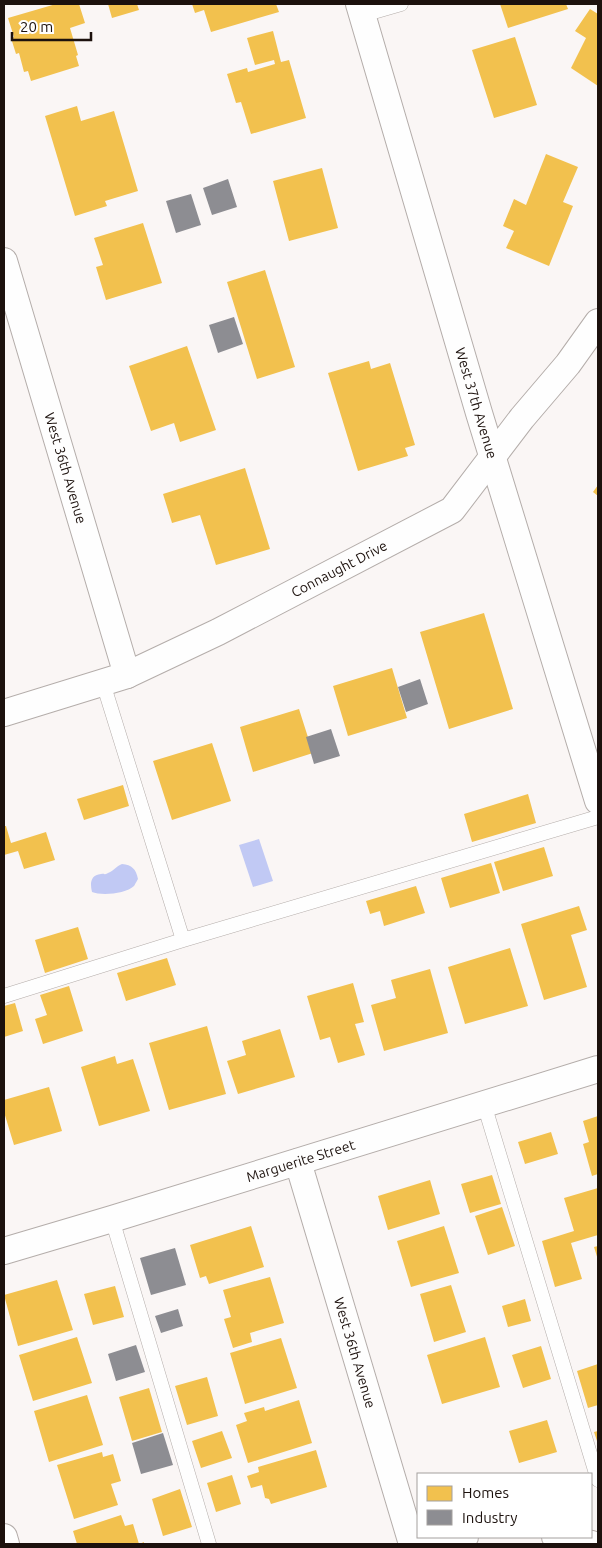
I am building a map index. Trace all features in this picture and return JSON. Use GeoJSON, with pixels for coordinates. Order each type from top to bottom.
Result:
{"type":"FeatureCollection","features":[{"type":"Feature","properties":{"kind":"street","name":"West 37th Avenue"},"geometry":{"type":"LineString","coordinates":[[361,9],[479,413],[598,801]]}},
{"type":"Feature","properties":{"kind":"street","name":"West 36th Avenue"},"geometry":{"type":"LineString","coordinates":[[4,261],[127,675]]}},
{"type":"Feature","properties":{"kind":"street","name":"Connaught Drive"},"geometry":{"type":"LineString","coordinates":[[4,713],[127,675],[218,632],[452,510],[522,418],[598,325]]}},
{"type":"Feature","properties":{"kind":"street","name":"Marguerite Street"},"geometry":{"type":"LineString","coordinates":[[4,1251],[598,1070]]}},
{"type":"Feature","properties":{"kind":"street","name":"West 36th Avenue"},"geometry":{"type":"LineString","coordinates":[[298,1162],[412,1544]]}},
{"type":"Feature","properties":{"kind":"street"},"geometry":{"type":"LineString","coordinates":[[4,1537],[6,1544]]}},
{"type":"Feature","properties":{"kind":"street"},"geometry":{"type":"LineString","coordinates":[[427,1544],[460,1538]]}},
{"type":"Feature","properties":{"kind":"street"},"geometry":{"type":"LineString","coordinates":[[560,1538],[592,1544]]}},
{"type":"Feature","properties":{"kind":"lane"},"geometry":{"type":"LineString","coordinates":[[361,9],[401,4]]}},
{"type":"Feature","properties":{"kind":"lane"},"geometry":{"type":"LineString","coordinates":[[103,683],[183,940]]}},
{"type":"Feature","properties":{"kind":"lane"},"geometry":{"type":"LineString","coordinates":[[4,996],[183,940],[598,818]]}},
{"type":"Feature","properties":{"kind":"lane"},"geometry":{"type":"LineString","coordinates":[[484,1104],[598,1480]]}},
{"type":"Feature","properties":{"kind":"lane"},"geometry":{"type":"LineString","coordinates":[[112,1219],[209,1544]]}},
{"type":"Feature","properties":{"kind":"water"},"geometry":{"type":"Polygon","coordinates":[[[259,839],[273,881],[253,887],[239,845],[259,839]]]}},
{"type":"Feature","properties":{"kind":"water"},"geometry":{"type":"Polygon","coordinates":[[[122,864],[133,868],[136,873],[138,879],[134,886],[113,894],[92,892],[91,883],[95,876],[106,874],[122,864]]]}},
{"type":"Feature","properties":{"kind":"building: Homes"},"geometry":{"type":"Polygon","coordinates":[[[56,4],[79,4],[85,23],[70,28],[78,55],[76,56],[79,66],[31,81],[28,71],[24,72],[19,53],[16,54],[11,38],[14,37],[8,18],[56,4]]]}},
{"type":"Feature","properties":{"kind":"building: Homes"},"geometry":{"type":"Polygon","coordinates":[[[108,4],[137,4],[139,10],[112,18],[108,4]]]}},
{"type":"Feature","properties":{"kind":"building: Homes"},"geometry":{"type":"Polygon","coordinates":[[[192,4],[276,4],[279,12],[211,32],[204,10],[195,13],[192,4]]]}},
{"type":"Feature","properties":{"kind":"building: Homes"},"geometry":{"type":"Polygon","coordinates":[[[500,4],[566,4],[568,9],[508,28],[500,4]]]}},
{"type":"Feature","properties":{"kind":"building: Homes"},"geometry":{"type":"Polygon","coordinates":[[[590,9],[598,14],[598,86],[571,68],[586,38],[575,31],[590,9]]]}},
{"type":"Feature","properties":{"kind":"building: Homes"},"geometry":{"type":"Polygon","coordinates":[[[273,31],[281,62],[289,60],[306,118],[251,134],[241,102],[236,103],[227,74],[247,68],[248,72],[275,64],[274,60],[255,65],[247,38],[273,31]]]}},
{"type":"Feature","properties":{"kind":"building: Homes"},"geometry":{"type":"Polygon","coordinates":[[[515,37],[537,105],[494,118],[472,50],[515,37]]]}},
{"type":"Feature","properties":{"kind":"building: Homes"},"geometry":{"type":"Polygon","coordinates":[[[77,106],[81,121],[114,111],[138,191],[105,201],[107,206],[75,216],[45,116],[77,106]]]}},
{"type":"Feature","properties":{"kind":"building: Homes"},"geometry":{"type":"Polygon","coordinates":[[[546,154],[578,167],[563,202],[573,206],[549,266],[506,248],[514,231],[503,226],[514,199],[526,205],[546,154]]]}},
{"type":"Feature","properties":{"kind":"building: Homes"},"geometry":{"type":"Polygon","coordinates":[[[322,168],[338,228],[289,241],[273,181],[322,168]]]}},
{"type":"Feature","properties":{"kind":"building: Homes"},"geometry":{"type":"Polygon","coordinates":[[[143,223],[162,283],[106,300],[96,267],[103,265],[94,238],[143,223]]]}},
{"type":"Feature","properties":{"kind":"building: Homes"},"geometry":{"type":"Polygon","coordinates":[[[265,270],[295,367],[257,379],[227,282],[265,270]]]}},
{"type":"Feature","properties":{"kind":"building: Homes"},"geometry":{"type":"Polygon","coordinates":[[[187,346],[216,430],[180,442],[174,423],[151,431],[129,366],[187,346]]]}},
{"type":"Feature","properties":{"kind":"building: Homes"},"geometry":{"type":"Polygon","coordinates":[[[369,361],[371,369],[390,363],[415,445],[405,448],[408,456],[358,471],[328,373],[369,361]]]}},
{"type":"Feature","properties":{"kind":"building: Homes"},"geometry":{"type":"Polygon","coordinates":[[[245,468],[270,549],[216,565],[200,515],[172,523],[163,494],[245,468]]]}},
{"type":"Feature","properties":{"kind":"building: Homes"},"geometry":{"type":"Polygon","coordinates":[[[598,485],[598,496],[593,492],[598,485]]]}},
{"type":"Feature","properties":{"kind":"building: Homes"},"geometry":{"type":"Polygon","coordinates":[[[484,613],[513,709],[449,729],[420,632],[484,613]]]}},
{"type":"Feature","properties":{"kind":"building: Homes"},"geometry":{"type":"Polygon","coordinates":[[[392,668],[407,718],[348,736],[333,686],[392,668]]]}},
{"type":"Feature","properties":{"kind":"building: Homes"},"geometry":{"type":"Polygon","coordinates":[[[299,709],[313,753],[253,772],[240,727],[299,709]]]}},
{"type":"Feature","properties":{"kind":"building: Homes"},"geometry":{"type":"Polygon","coordinates":[[[212,743],[231,801],[172,820],[153,761],[212,743]]]}},
{"type":"Feature","properties":{"kind":"building: Homes"},"geometry":{"type":"Polygon","coordinates":[[[123,785],[129,806],[84,820],[77,799],[123,785]]]}},
{"type":"Feature","properties":{"kind":"building: Homes"},"geometry":{"type":"Polygon","coordinates":[[[528,794],[536,823],[472,842],[464,814],[528,794]]]}},
{"type":"Feature","properties":{"kind":"building: Homes"},"geometry":{"type":"Polygon","coordinates":[[[4,826],[6,826],[11,843],[46,832],[55,860],[24,869],[18,851],[4,855],[4,826]]]}},
{"type":"Feature","properties":{"kind":"building: Homes"},"geometry":{"type":"Polygon","coordinates":[[[544,847],[553,876],[503,891],[494,862],[544,847]]]}},
{"type":"Feature","properties":{"kind":"building: Homes"},"geometry":{"type":"Polygon","coordinates":[[[491,863],[500,893],[450,908],[441,878],[491,863]]]}},
{"type":"Feature","properties":{"kind":"building: Homes"},"geometry":{"type":"Polygon","coordinates":[[[416,886],[425,913],[384,926],[380,911],[370,914],[366,901],[416,886]]]}},
{"type":"Feature","properties":{"kind":"building: Homes"},"geometry":{"type":"Polygon","coordinates":[[[579,906],[587,930],[571,935],[587,987],[544,1000],[521,924],[579,906]]]}},
{"type":"Feature","properties":{"kind":"building: Homes"},"geometry":{"type":"Polygon","coordinates":[[[78,927],[88,959],[45,973],[35,940],[78,927]]]}},
{"type":"Feature","properties":{"kind":"building: Homes"},"geometry":{"type":"Polygon","coordinates":[[[510,948],[528,1006],[465,1024],[448,967],[510,948]]]}},
{"type":"Feature","properties":{"kind":"building: Homes"},"geometry":{"type":"Polygon","coordinates":[[[167,958],[176,985],[126,1001],[117,973],[167,958]]]}},
{"type":"Feature","properties":{"kind":"building: Homes"},"geometry":{"type":"Polygon","coordinates":[[[430,969],[448,1033],[384,1051],[371,1005],[396,998],[391,980],[430,969]]]}},
{"type":"Feature","properties":{"kind":"building: Homes"},"geometry":{"type":"Polygon","coordinates":[[[353,983],[364,1022],[355,1024],[365,1055],[338,1063],[330,1037],[320,1040],[307,996],[353,983]]]}},
{"type":"Feature","properties":{"kind":"building: Homes"},"geometry":{"type":"Polygon","coordinates":[[[69,986],[83,1031],[43,1044],[35,1019],[47,1015],[40,995],[69,986]]]}},
{"type":"Feature","properties":{"kind":"building: Homes"},"geometry":{"type":"Polygon","coordinates":[[[15,1003],[23,1031],[4,1037],[4,1006],[15,1003]]]}},
{"type":"Feature","properties":{"kind":"building: Homes"},"geometry":{"type":"Polygon","coordinates":[[[207,1026],[226,1094],[169,1110],[149,1043],[207,1026]]]}},
{"type":"Feature","properties":{"kind":"building: Homes"},"geometry":{"type":"Polygon","coordinates":[[[280,1029],[295,1077],[238,1094],[227,1061],[246,1055],[242,1041],[280,1029]]]}},
{"type":"Feature","properties":{"kind":"building: Homes"},"geometry":{"type":"Polygon","coordinates":[[[115,1056],[117,1064],[133,1059],[150,1111],[99,1126],[81,1067],[115,1056]]]}},
{"type":"Feature","properties":{"kind":"building: Homes"},"geometry":{"type":"Polygon","coordinates":[[[49,1087],[62,1131],[14,1145],[4,1112],[4,1100],[49,1087]]]}},
{"type":"Feature","properties":{"kind":"building: Homes"},"geometry":{"type":"Polygon","coordinates":[[[598,1116],[598,1174],[592,1176],[583,1144],[589,1142],[583,1121],[598,1116]]]}},
{"type":"Feature","properties":{"kind":"building: Homes"},"geometry":{"type":"Polygon","coordinates":[[[551,1132],[558,1154],[525,1164],[518,1142],[551,1132]]]}},
{"type":"Feature","properties":{"kind":"building: Homes"},"geometry":{"type":"Polygon","coordinates":[[[492,1175],[501,1204],[470,1213],[461,1184],[492,1175]]]}},
{"type":"Feature","properties":{"kind":"building: Homes"},"geometry":{"type":"Polygon","coordinates":[[[430,1180],[440,1214],[388,1230],[378,1196],[430,1180]]]}},
{"type":"Feature","properties":{"kind":"building: Homes"},"geometry":{"type":"Polygon","coordinates":[[[598,1188],[598,1235],[571,1243],[582,1279],[555,1287],[542,1241],[574,1231],[564,1198],[598,1188]]]}},
{"type":"Feature","properties":{"kind":"building: Homes"},"geometry":{"type":"Polygon","coordinates":[[[502,1207],[515,1246],[488,1255],[475,1216],[502,1207]]]}},
{"type":"Feature","properties":{"kind":"building: Homes"},"geometry":{"type":"Polygon","coordinates":[[[251,1226],[264,1267],[209,1284],[206,1276],[200,1278],[190,1245],[251,1226]]]}},
{"type":"Feature","properties":{"kind":"building: Homes"},"geometry":{"type":"Polygon","coordinates":[[[444,1226],[459,1273],[411,1287],[397,1241],[444,1226]]]}},
{"type":"Feature","properties":{"kind":"building: Homes"},"geometry":{"type":"Polygon","coordinates":[[[598,1246],[598,1260],[594,1247],[598,1246]]]}},
{"type":"Feature","properties":{"kind":"building: Homes"},"geometry":{"type":"Polygon","coordinates":[[[270,1277],[284,1323],[250,1333],[252,1342],[233,1348],[224,1319],[231,1317],[223,1290],[270,1277]]]}},
{"type":"Feature","properties":{"kind":"building: Homes"},"geometry":{"type":"Polygon","coordinates":[[[57,1280],[73,1330],[18,1346],[4,1295],[57,1280]]]}},
{"type":"Feature","properties":{"kind":"building: Homes"},"geometry":{"type":"Polygon","coordinates":[[[451,1285],[466,1332],[434,1342],[420,1294],[451,1285]]]}},
{"type":"Feature","properties":{"kind":"building: Homes"},"geometry":{"type":"Polygon","coordinates":[[[115,1286],[124,1317],[93,1325],[84,1294],[115,1286]]]}},
{"type":"Feature","properties":{"kind":"building: Homes"},"geometry":{"type":"Polygon","coordinates":[[[525,1299],[531,1321],[508,1327],[502,1306],[525,1299]]]}},
{"type":"Feature","properties":{"kind":"building: Homes"},"geometry":{"type":"Polygon","coordinates":[[[77,1337],[92,1383],[33,1401],[19,1355],[77,1337]]]}},
{"type":"Feature","properties":{"kind":"building: Homes"},"geometry":{"type":"Polygon","coordinates":[[[485,1337],[500,1387],[442,1404],[427,1355],[485,1337]]]}},
{"type":"Feature","properties":{"kind":"building: Homes"},"geometry":{"type":"Polygon","coordinates":[[[281,1338],[297,1388],[245,1404],[230,1353],[281,1338]]]}},
{"type":"Feature","properties":{"kind":"building: Homes"},"geometry":{"type":"Polygon","coordinates":[[[541,1346],[551,1379],[523,1388],[512,1355],[541,1346]]]}},
{"type":"Feature","properties":{"kind":"building: Homes"},"geometry":{"type":"Polygon","coordinates":[[[598,1364],[598,1405],[588,1408],[577,1371],[598,1364]]]}},
{"type":"Feature","properties":{"kind":"building: Homes"},"geometry":{"type":"Polygon","coordinates":[[[207,1377],[218,1416],[187,1425],[175,1386],[207,1377]]]}},
{"type":"Feature","properties":{"kind":"building: Homes"},"geometry":{"type":"Polygon","coordinates":[[[149,1388],[162,1432],[132,1441],[119,1397],[149,1388]]]}},
{"type":"Feature","properties":{"kind":"building: Homes"},"geometry":{"type":"Polygon","coordinates":[[[87,1395],[103,1445],[49,1462],[34,1411],[87,1395]]]}},
{"type":"Feature","properties":{"kind":"building: Homes"},"geometry":{"type":"Polygon","coordinates":[[[299,1400],[312,1443],[248,1463],[236,1425],[247,1421],[244,1413],[264,1407],[265,1411],[299,1400]]]}},
{"type":"Feature","properties":{"kind":"building: Homes"},"geometry":{"type":"Polygon","coordinates":[[[547,1420],[557,1452],[519,1463],[509,1431],[547,1420]]]}},
{"type":"Feature","properties":{"kind":"building: Homes"},"geometry":{"type":"Polygon","coordinates":[[[222,1431],[232,1458],[201,1468],[192,1441],[222,1431]]]}},
{"type":"Feature","properties":{"kind":"building: Homes"},"geometry":{"type":"Polygon","coordinates":[[[598,1431],[598,1444],[594,1432],[598,1431]]]}},
{"type":"Feature","properties":{"kind":"building: Homes"},"geometry":{"type":"Polygon","coordinates":[[[316,1450],[327,1487],[271,1504],[269,1499],[265,1498],[262,1485],[251,1488],[247,1476],[259,1472],[258,1467],[316,1450]]]}},
{"type":"Feature","properties":{"kind":"building: Homes"},"geometry":{"type":"Polygon","coordinates":[[[102,1452],[103,1457],[113,1454],[121,1481],[111,1484],[118,1505],[74,1519],[57,1465],[102,1452]]]}},
{"type":"Feature","properties":{"kind":"building: Homes"},"geometry":{"type":"Polygon","coordinates":[[[232,1475],[241,1504],[216,1512],[207,1483],[232,1475]]]}},
{"type":"Feature","properties":{"kind":"building: Homes"},"geometry":{"type":"Polygon","coordinates":[[[180,1489],[192,1527],[163,1536],[152,1499],[180,1489]]]}},
{"type":"Feature","properties":{"kind":"building: Homes"},"geometry":{"type":"Polygon","coordinates":[[[121,1515],[125,1526],[133,1524],[139,1544],[77,1544],[73,1531],[121,1515]]]}},
{"type":"Feature","properties":{"kind":"building: Industry"},"geometry":{"type":"Polygon","coordinates":[[[228,179],[237,207],[212,215],[203,188],[228,179]]]}},
{"type":"Feature","properties":{"kind":"building: Industry"},"geometry":{"type":"Polygon","coordinates":[[[191,194],[201,225],[176,233],[166,201],[191,194]]]}},
{"type":"Feature","properties":{"kind":"building: Industry"},"geometry":{"type":"Polygon","coordinates":[[[234,317],[243,344],[218,353],[209,325],[234,317]]]}},
{"type":"Feature","properties":{"kind":"building: Industry"},"geometry":{"type":"Polygon","coordinates":[[[420,679],[428,704],[406,712],[398,687],[420,679]]]}},
{"type":"Feature","properties":{"kind":"building: Industry"},"geometry":{"type":"Polygon","coordinates":[[[331,729],[340,756],[314,764],[306,737],[331,729]]]}},
{"type":"Feature","properties":{"kind":"building: Industry"},"geometry":{"type":"Polygon","coordinates":[[[175,1248],[186,1285],[151,1295],[140,1258],[175,1248]]]}},
{"type":"Feature","properties":{"kind":"building: Industry"},"geometry":{"type":"Polygon","coordinates":[[[178,1309],[183,1326],[161,1333],[155,1316],[178,1309]]]}},
{"type":"Feature","properties":{"kind":"building: Industry"},"geometry":{"type":"Polygon","coordinates":[[[136,1345],[145,1372],[116,1381],[108,1354],[136,1345]]]}},
{"type":"Feature","properties":{"kind":"building: Industry"},"geometry":{"type":"Polygon","coordinates":[[[163,1433],[173,1465],[141,1474],[132,1443],[163,1433]]]}}]}
